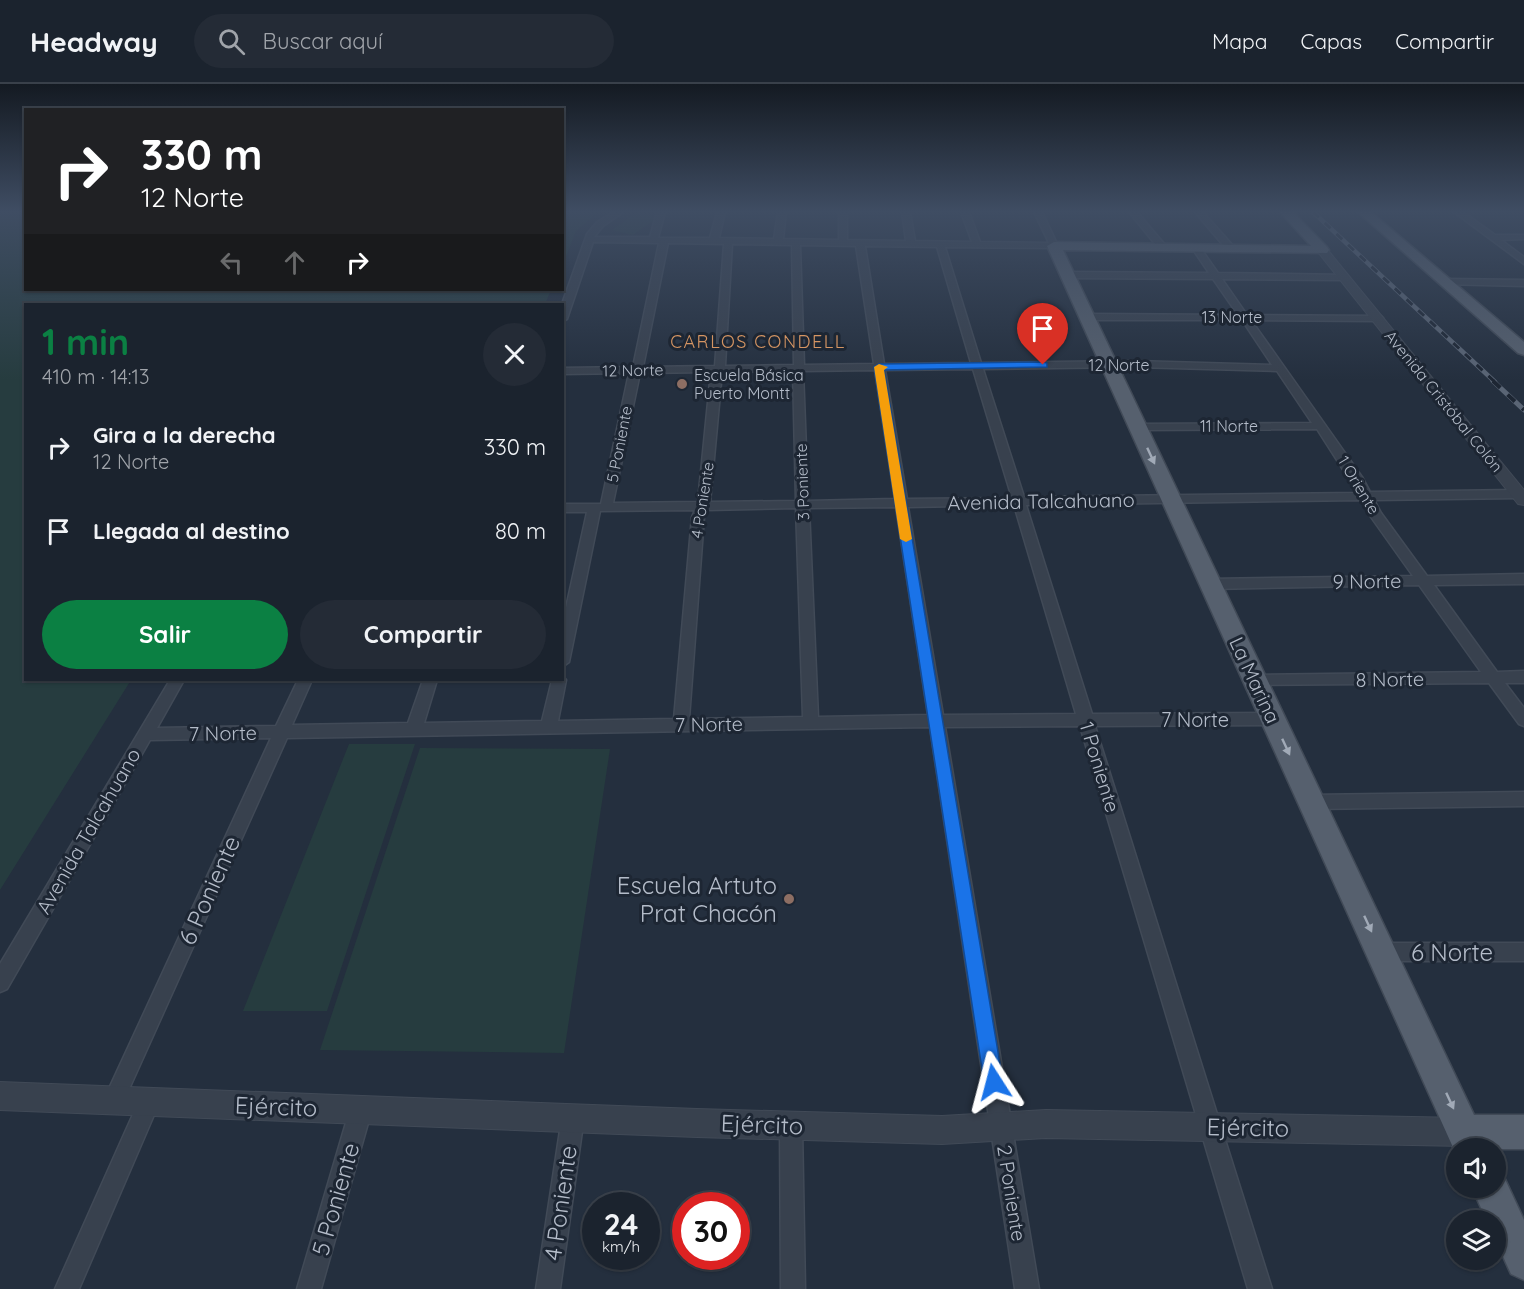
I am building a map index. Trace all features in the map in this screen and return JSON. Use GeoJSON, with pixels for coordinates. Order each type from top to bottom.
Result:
{"type":"FeatureCollection","features":[{"type":"Feature","properties":{"kind":"main road","name":"La Marina"},"geometry":{"type":"LineString","coordinates":[[1064,268],[1467,1138]]}},
{"type":"Feature","properties":{"kind":"main road"},"geometry":{"type":"LineString","coordinates":[[1429,268],[1524,350]]}},
{"type":"Feature","properties":{"kind":"main road","name":"Ejército"},"geometry":{"type":"LineString","coordinates":[[1482,1138],[1524,1132]]}},
{"type":"Feature","properties":{"kind":"main road"},"geometry":{"type":"LineString","coordinates":[[1496,1198],[1524,1261]]}},
{"type":"Feature","properties":{"kind":"street"},"geometry":{"type":"LineString","coordinates":[[564,313],[579,268]]}},
{"type":"Feature","properties":{"kind":"street","name":"5 Poniente"},"geometry":{"type":"LineString","coordinates":[[564,654],[632,377],[640,364],[659,268]]}},
{"type":"Feature","properties":{"kind":"street","name":"4 Poniente"},"geometry":{"type":"LineString","coordinates":[[681,725],[698,517],[706,497],[715,375],[721,364],[726,268]]}},
{"type":"Feature","properties":{"kind":"street","name":"3 Poniente"},"geometry":{"type":"LineString","coordinates":[[797,268],[799,368],[797,376],[811,723]]}},
{"type":"Feature","properties":{"kind":"street","name":"2 Poniente"},"geometry":{"type":"LineString","coordinates":[[864,268],[1027,1289]]}},
{"type":"Feature","properties":{"kind":"street","name":"1 Poniente"},"geometry":{"type":"LineString","coordinates":[[948,268],[1260,1289]]}},
{"type":"Feature","properties":{"kind":"street","name":"1 Oriente"},"geometry":{"type":"LineString","coordinates":[[1210,268],[1358,480],[1376,514],[1524,720]]}},
{"type":"Feature","properties":{"kind":"street","name":"Avenida Cristóbal Colón"},"geometry":{"type":"LineString","coordinates":[[1337,268],[1521,497]]}},
{"type":"Feature","properties":{"kind":"street"},"geometry":{"type":"LineString","coordinates":[[1067,275],[1344,277]]}},
{"type":"Feature","properties":{"kind":"street"},"geometry":{"type":"LineString","coordinates":[[1445,282],[1524,283]]}},
{"type":"Feature","properties":{"kind":"street","name":"13 Norte"},"geometry":{"type":"LineString","coordinates":[[1086,317],[1378,318]]}},
{"type":"Feature","properties":{"kind":"street","name":"12 Norte"},"geometry":{"type":"LineString","coordinates":[[564,371],[1109,364],[1280,368]]}},
{"type":"Feature","properties":{"kind":"street","name":"11 Norte"},"geometry":{"type":"LineString","coordinates":[[1138,427],[1321,426]]}},
{"type":"Feature","properties":{"kind":"street","name":"Avenida Talcahuano"},"geometry":{"type":"LineString","coordinates":[[564,508],[1366,496],[1521,497]]}},
{"type":"Feature","properties":{"kind":"street","name":"9 Norte"},"geometry":{"type":"LineString","coordinates":[[1210,584],[1524,579]]}},
{"type":"Feature","properties":{"kind":"street","name":"8 Norte"},"geometry":{"type":"LineString","coordinates":[[1255,681],[1524,677]]}},
{"type":"Feature","properties":{"kind":"street","name":"Avenida Talcahuano"},"geometry":{"type":"LineString","coordinates":[[0,982],[176,681]]}},
{"type":"Feature","properties":{"kind":"street","name":"6 Poniente"},"geometry":{"type":"LineString","coordinates":[[114,1100],[305,681]]}},
{"type":"Feature","properties":{"kind":"street"},"geometry":{"type":"LineString","coordinates":[[414,729],[430,681]]}},
{"type":"Feature","properties":{"kind":"street"},"geometry":{"type":"LineString","coordinates":[[549,727],[559,681]]}},
{"type":"Feature","properties":{"kind":"street","name":"7 Norte"},"geometry":{"type":"LineString","coordinates":[[145,734],[935,720],[1273,718]]}},
{"type":"Feature","properties":{"kind":"street"},"geometry":{"type":"LineString","coordinates":[[1311,802],[1524,799]]}},
{"type":"Feature","properties":{"kind":"street","name":"6 Norte"},"geometry":{"type":"LineString","coordinates":[[1381,952],[1524,952]]}},
{"type":"Feature","properties":{"kind":"street","name":"Ejército"},"geometry":{"type":"LineString","coordinates":[[0,1096],[942,1130],[1046,1124],[1210,1126],[1446,1139]]}},
{"type":"Feature","properties":{"kind":"street"},"geometry":{"type":"LineString","coordinates":[[67,1289],[149,1101]]}},
{"type":"Feature","properties":{"kind":"street","name":"5 Poniente"},"geometry":{"type":"LineString","coordinates":[[309,1289],[361,1109]]}},
{"type":"Feature","properties":{"kind":"street","name":"4 Poniente"},"geometry":{"type":"LineString","coordinates":[[548,1289],[573,1117]]}},
{"type":"Feature","properties":{"kind":"street"},"geometry":{"type":"LineString","coordinates":[[791,1125],[793,1289]]}},
{"type":"Feature","properties":{"kind":"green space"},"geometry":{"type":"Polygon","coordinates":[[[0,268],[24,268],[24,291],[551,291],[545,303],[24,303],[24,681],[130,681],[0,890],[0,268]]]}},
{"type":"Feature","properties":{"kind":"green space"},"geometry":{"type":"Polygon","coordinates":[[[349,744],[415,744],[327,1011],[243,1011],[349,744]]]}},
{"type":"Feature","properties":{"kind":"green space"},"geometry":{"type":"Polygon","coordinates":[[[420,748],[610,749],[564,1053],[320,1050],[420,748]]]}},
{"type":"Feature","properties":{"kind":"railway"},"geometry":{"type":"LineString","coordinates":[[1373,268],[1495,382]]}},
{"type":"Feature","properties":{"kind":"railway"},"geometry":{"type":"LineString","coordinates":[[1493,381],[1524,410]]}},
{"type":"Feature","properties":{"kind":"slow traffic"},"geometry":{"type":"LineString","coordinates":[[883,367],[879,367],[906,539]]}},
{"type":"Feature","properties":{"kind":"place","name":"Escuela Básica Puerto Montt"},"geometry":{"type":"Point","coordinates":[682,384]}},
{"type":"Feature","properties":{"kind":"place","name":"Escuela Artuto Prat Chacón"},"geometry":{"type":"Point","coordinates":[789,899]}},
{"type":"Feature","properties":{"kind":"district","name":"CARLOS CONDELL"},"geometry":{"type":"Point","coordinates":[758,341]}},
{"type":"Feature","properties":{"kind":"route"},"geometry":{"type":"LineString","coordinates":[[994,1082],[879,367],[1043,365]]}}]}
